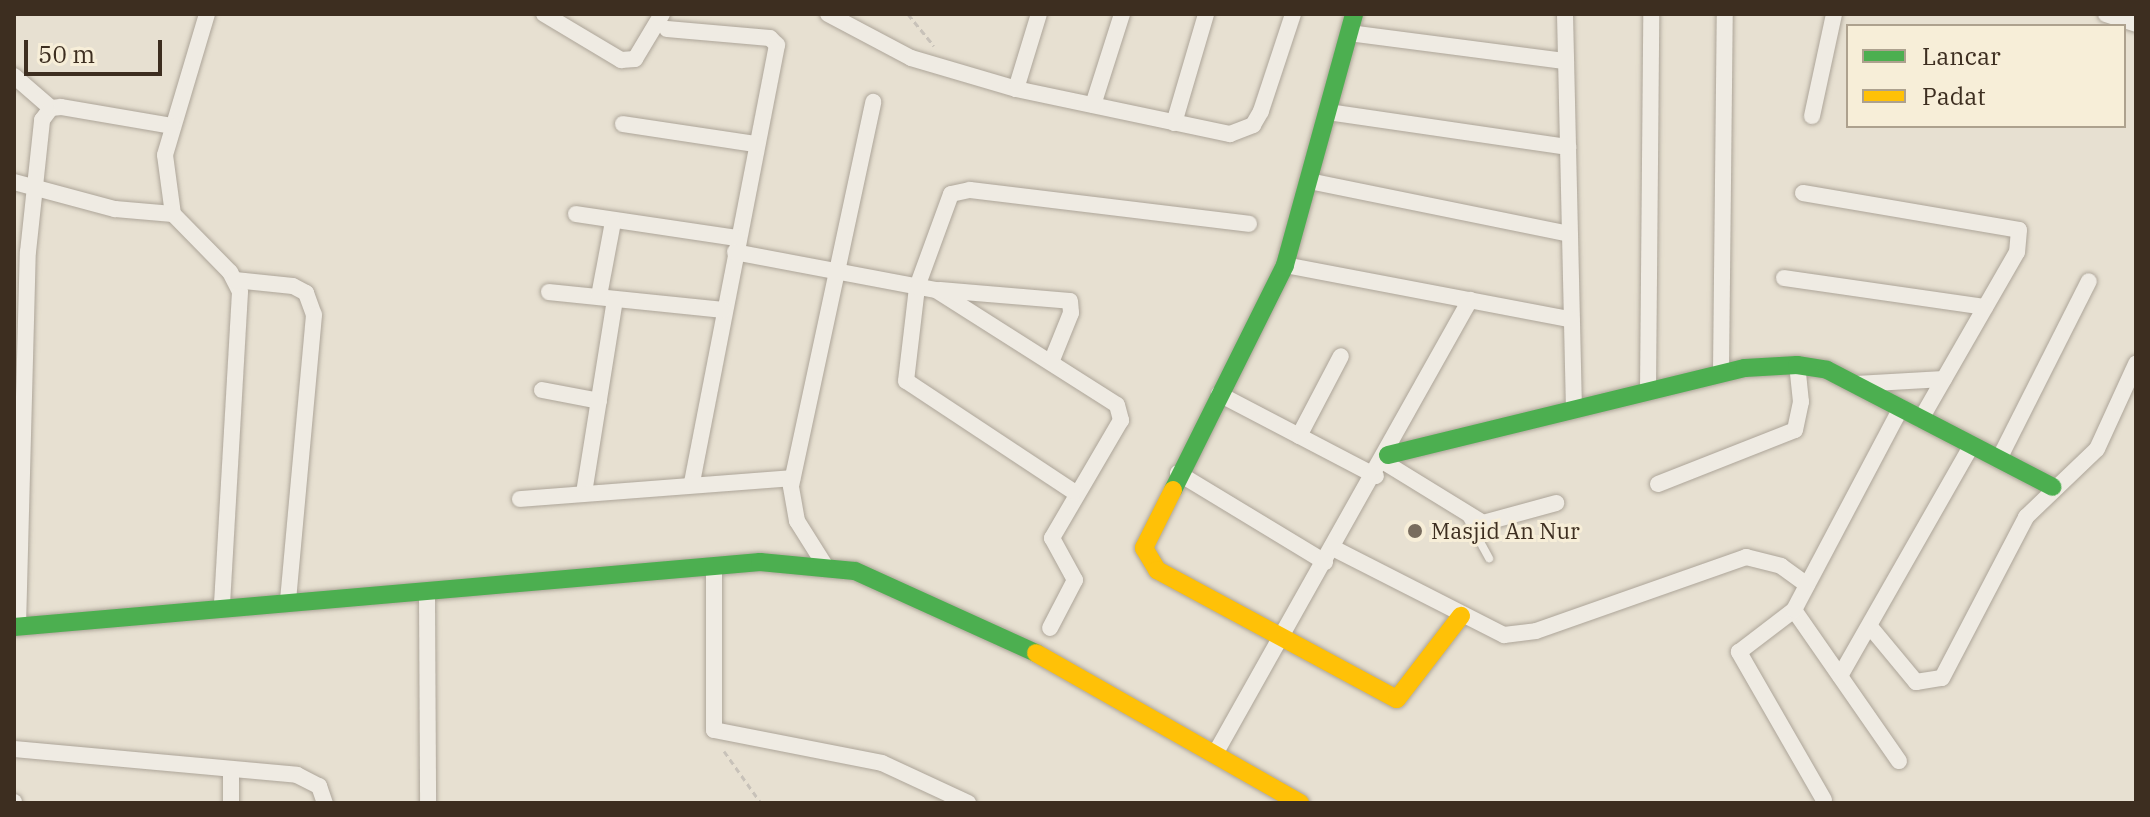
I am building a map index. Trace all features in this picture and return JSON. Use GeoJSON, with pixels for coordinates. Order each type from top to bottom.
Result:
{"type":"FeatureCollection","features":[{"type":"Feature","properties":{"kind":"street"},"geometry":{"type":"LineString","coordinates":[[207,14],[165,155],[173,214],[235,280],[241,310],[222,607]]}},
{"type":"Feature","properties":{"kind":"street"},"geometry":{"type":"LineString","coordinates":[[544,14],[621,60],[635,59],[665,22],[775,40],[692,483]]}},
{"type":"Feature","properties":{"kind":"street"},"geometry":{"type":"LineString","coordinates":[[828,14],[911,58],[948,65],[1016,89],[1230,134],[1253,125],[1293,14]]}},
{"type":"Feature","properties":{"kind":"street"},"geometry":{"type":"LineString","coordinates":[[1016,89],[1039,14]]}},
{"type":"Feature","properties":{"kind":"street"},"geometry":{"type":"LineString","coordinates":[[1093,105],[1122,14]]}},
{"type":"Feature","properties":{"kind":"street"},"geometry":{"type":"LineString","coordinates":[[1174,123],[1206,14]]}},
{"type":"Feature","properties":{"kind":"street"},"geometry":{"type":"LineString","coordinates":[[1354,14],[1285,265],[1148,533],[1147,561],[1279,641],[1400,698],[1461,616]]}},
{"type":"Feature","properties":{"kind":"street"},"geometry":{"type":"LineString","coordinates":[[1565,14],[1574,408]]}},
{"type":"Feature","properties":{"kind":"street"},"geometry":{"type":"LineString","coordinates":[[1648,391],[1651,14]]}},
{"type":"Feature","properties":{"kind":"street"},"geometry":{"type":"LineString","coordinates":[[1721,373],[1725,14]]}},
{"type":"Feature","properties":{"kind":"street"},"geometry":{"type":"LineString","coordinates":[[1812,116],[1834,14]]}},
{"type":"Feature","properties":{"kind":"street"},"geometry":{"type":"LineString","coordinates":[[2106,14],[2136,24]]}},
{"type":"Feature","properties":{"kind":"street"},"geometry":{"type":"LineString","coordinates":[[1349,33],[1566,61]]}},
{"type":"Feature","properties":{"kind":"street"},"geometry":{"type":"LineString","coordinates":[[14,76],[51,108],[172,126]]}},
{"type":"Feature","properties":{"kind":"street"},"geometry":{"type":"LineString","coordinates":[[826,567],[797,521],[792,478],[873,102]]}},
{"type":"Feature","properties":{"kind":"street"},"geometry":{"type":"LineString","coordinates":[[51,108],[42,120],[38,189],[28,252],[16,626],[222,607],[427,595],[714,566],[826,567],[900,585],[1035,652],[1300,803]]}},
{"type":"Feature","properties":{"kind":"street"},"geometry":{"type":"LineString","coordinates":[[1328,112],[1568,147]]}},
{"type":"Feature","properties":{"kind":"street"},"geometry":{"type":"LineString","coordinates":[[623,124],[756,144]]}},
{"type":"Feature","properties":{"kind":"street"},"geometry":{"type":"LineString","coordinates":[[1309,181],[1570,234]]}},
{"type":"Feature","properties":{"kind":"street"},"geometry":{"type":"LineString","coordinates":[[14,182],[115,209],[173,214]]}},
{"type":"Feature","properties":{"kind":"street"},"geometry":{"type":"LineString","coordinates":[[1074,492],[906,381],[917,287],[951,194],[959,191],[1249,224]]}},
{"type":"Feature","properties":{"kind":"street"},"geometry":{"type":"LineString","coordinates":[[1803,193],[2019,230],[2017,252],[1921,419]]}},
{"type":"Feature","properties":{"kind":"street"},"geometry":{"type":"LineString","coordinates":[[576,214],[736,245],[835,272],[917,287],[1070,301],[1071,313],[1052,360]]}},
{"type":"Feature","properties":{"kind":"street"},"geometry":{"type":"LineString","coordinates":[[584,493],[599,401],[613,222]]}},
{"type":"Feature","properties":{"kind":"street"},"geometry":{"type":"LineString","coordinates":[[1285,265],[1572,320]]}},
{"type":"Feature","properties":{"kind":"street"},"geometry":{"type":"LineString","coordinates":[[1784,278],[1985,307]]}},
{"type":"Feature","properties":{"kind":"street"},"geometry":{"type":"LineString","coordinates":[[235,280],[293,286],[306,293],[314,315],[288,603]]}},
{"type":"Feature","properties":{"kind":"street"},"geometry":{"type":"LineString","coordinates":[[1999,459],[2089,281]]}},
{"type":"Feature","properties":{"kind":"street"},"geometry":{"type":"LineString","coordinates":[[936,290],[1052,360],[1121,411],[1074,492],[1052,538],[1073,588],[1050,628]]}},
{"type":"Feature","properties":{"kind":"street"},"geometry":{"type":"LineString","coordinates":[[549,292],[723,310]]}},
{"type":"Feature","properties":{"kind":"street"},"geometry":{"type":"LineString","coordinates":[[1215,754],[1383,464],[1470,300]]}},
{"type":"Feature","properties":{"kind":"street"},"geometry":{"type":"LineString","coordinates":[[1299,436],[1341,356]]}},
{"type":"Feature","properties":{"kind":"street"},"geometry":{"type":"LineString","coordinates":[[1872,629],[1916,682],[1942,678],[2026,517],[2104,438],[2136,364]]}},
{"type":"Feature","properties":{"kind":"street"},"geometry":{"type":"LineString","coordinates":[[1658,484],[1795,430],[1801,402],[1797,365]]}},
{"type":"Feature","properties":{"kind":"street"},"geometry":{"type":"LineString","coordinates":[[1383,464],[1574,408],[1721,373],[1797,365],[1827,370],[2053,487]]}},
{"type":"Feature","properties":{"kind":"street"},"geometry":{"type":"LineString","coordinates":[[1855,384],[1944,379]]}},
{"type":"Feature","properties":{"kind":"street"},"geometry":{"type":"LineString","coordinates":[[542,390],[599,401]]}},
{"type":"Feature","properties":{"kind":"street"},"geometry":{"type":"LineString","coordinates":[[1219,394],[1299,436],[1383,464],[1467,518],[1500,521],[1556,503]]}},
{"type":"Feature","properties":{"kind":"street"},"geometry":{"type":"LineString","coordinates":[[1824,800],[1739,652],[1794,610],[1901,408]]}},
{"type":"Feature","properties":{"kind":"street"},"geometry":{"type":"LineString","coordinates":[[1840,676],[1872,629],[1972,445]]}},
{"type":"Feature","properties":{"kind":"street"},"geometry":{"type":"LineString","coordinates":[[1178,473],[1329,555],[1488,631],[1517,635],[1746,557],[1781,566],[1807,585]]}},
{"type":"Feature","properties":{"kind":"street"},"geometry":{"type":"LineString","coordinates":[[520,499],[692,483],[792,478]]}},
{"type":"Feature","properties":{"kind":"street"},"geometry":{"type":"LineString","coordinates":[[714,566],[714,730],[882,763],[968,803]]}},
{"type":"Feature","properties":{"kind":"street"},"geometry":{"type":"LineString","coordinates":[[427,595],[428,803]]}},
{"type":"Feature","properties":{"kind":"street"},"geometry":{"type":"LineString","coordinates":[[1794,610],[1899,761]]}},
{"type":"Feature","properties":{"kind":"street"},"geometry":{"type":"LineString","coordinates":[[14,749],[309,779],[325,803]]}},
{"type":"Feature","properties":{"kind":"street"},"geometry":{"type":"LineString","coordinates":[[231,770],[231,803]]}},
{"type":"Feature","properties":{"kind":"lane"},"geometry":{"type":"LineString","coordinates":[[1467,518],[1489,558]]}},
{"type":"Feature","properties":{"kind":"path"},"geometry":{"type":"LineString","coordinates":[[908,14],[948,65]]}},
{"type":"Feature","properties":{"kind":"path"},"geometry":{"type":"LineString","coordinates":[[714,730],[761,803]]}},
{"type":"Feature","properties":{"kind":"traffic: fast"},"geometry":{"type":"LineString","coordinates":[[1173,490],[1285,265],[1354,14]]}},
{"type":"Feature","properties":{"kind":"traffic: fast"},"geometry":{"type":"LineString","coordinates":[[1388,455],[1745,368],[1797,365],[1827,370],[2053,487]]}},
{"type":"Feature","properties":{"kind":"traffic: fast"},"geometry":{"type":"LineString","coordinates":[[14,627],[760,562],[855,571],[1036,653]]}},
{"type":"Feature","properties":{"kind":"traffic: slow"},"geometry":{"type":"LineString","coordinates":[[1173,490],[1144,548],[1157,570],[1397,699],[1461,616]]}},
{"type":"Feature","properties":{"kind":"traffic: slow"},"geometry":{"type":"LineString","coordinates":[[1036,653],[1300,803]]}},
{"type":"Feature","properties":{"kind":"place","name":"Masjid An Nur"},"geometry":{"type":"Point","coordinates":[1415,531]}}]}
